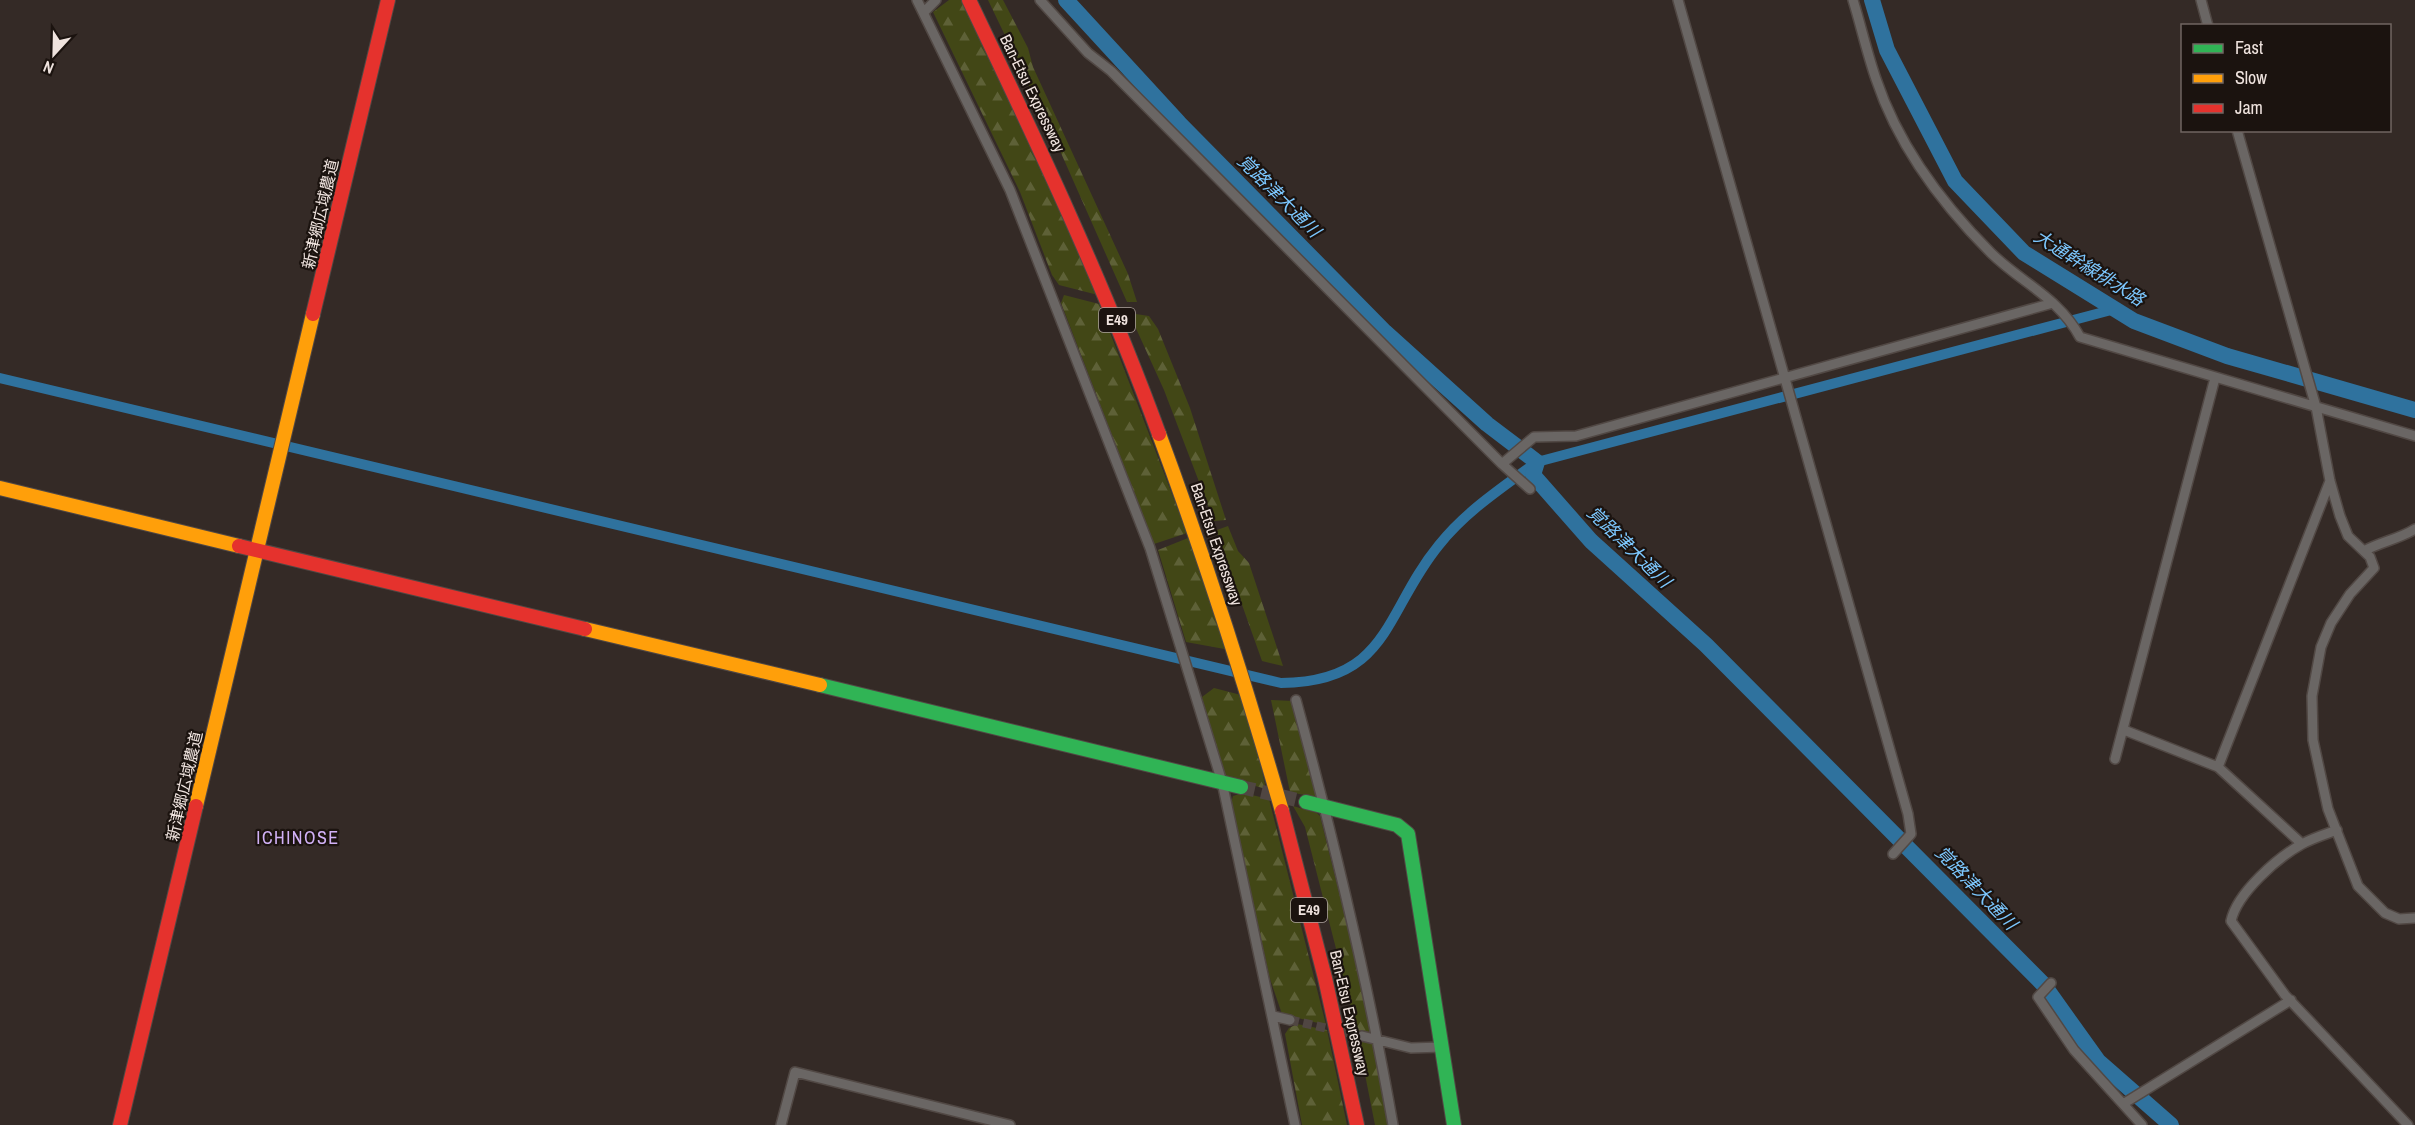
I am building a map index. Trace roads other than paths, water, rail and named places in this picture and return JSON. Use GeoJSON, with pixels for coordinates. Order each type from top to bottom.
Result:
{"type":"FeatureCollection","features":[{"type":"Feature","properties":{"kind":"main road","name":"新津郷広域農道"},"geometry":{"type":"LineString","coordinates":[[120,1125],[388,0]]}},
{"type":"Feature","properties":{"kind":"main road","name":"Ban-Etsu Expressway"},"geometry":{"type":"LineString","coordinates":[[969,0],[1039,144],[1107,297],[1160,430],[1251,698],[1315,931],[1357,1125]]}},
{"type":"Feature","properties":{"kind":"main road"},"geometry":{"type":"LineString","coordinates":[[0,488],[1241,787]]}},
{"type":"Feature","properties":{"kind":"main road"},"geometry":{"type":"LineString","coordinates":[[1306,802],[1397,825],[1408,834],[1454,1125]]}},
{"type":"Feature","properties":{"kind":"street"},"geometry":{"type":"LineString","coordinates":[[917,0],[1010,190],[1150,548],[1222,783],[1295,1125]]}},
{"type":"Feature","properties":{"kind":"street"},"geometry":{"type":"LineString","coordinates":[[924,12],[936,0]]}},
{"type":"Feature","properties":{"kind":"street"},"geometry":{"type":"LineString","coordinates":[[1040,0],[1088,53],[1111,71],[1530,489]]}},
{"type":"Feature","properties":{"kind":"street"},"geometry":{"type":"LineString","coordinates":[[1678,0],[1908,814],[1911,834],[1896,851]]}},
{"type":"Feature","properties":{"kind":"street"},"geometry":{"type":"LineString","coordinates":[[1853,0],[1877,81],[1902,137],[1928,179],[1960,221],[1994,256],[2064,312],[2080,338],[2214,378],[2314,404],[2415,436]]}},
{"type":"Feature","properties":{"kind":"street"},"geometry":{"type":"LineString","coordinates":[[2201,0],[2207,24]]}},
{"type":"Feature","properties":{"kind":"street"},"geometry":{"type":"LineString","coordinates":[[2238,132],[2314,404],[2330,481],[2348,536],[2364,551],[2374,568],[2350,594],[2331,623],[2315,670],[2312,696],[2313,740],[2328,808],[2358,886],[2385,913],[2399,919],[2415,918]]}},
{"type":"Feature","properties":{"kind":"street"},"geometry":{"type":"LineString","coordinates":[[1506,464],[1534,437],[1576,436],[1784,381],[2053,303]]}},
{"type":"Feature","properties":{"kind":"street"},"geometry":{"type":"LineString","coordinates":[[2115,759],[2214,378]]}},
{"type":"Feature","properties":{"kind":"street"},"geometry":{"type":"LineString","coordinates":[[2218,767],[2330,481]]}},
{"type":"Feature","properties":{"kind":"street"},"geometry":{"type":"LineString","coordinates":[[2364,551],[2401,537],[2415,529]]}},
{"type":"Feature","properties":{"kind":"street"},"geometry":{"type":"LineString","coordinates":[[1296,699],[1325,807],[1378,1040],[1393,1125]]}},
{"type":"Feature","properties":{"kind":"street"},"geometry":{"type":"LineString","coordinates":[[2124,730],[2218,767],[2302,844]]}},
{"type":"Feature","properties":{"kind":"street"},"geometry":{"type":"LineString","coordinates":[[2337,830],[2302,844],[2256,880],[2234,908],[2230,921],[2291,1000],[2408,1125]]}},
{"type":"Feature","properties":{"kind":"street"},"geometry":{"type":"LineString","coordinates":[[2051,983],[2038,998],[2074,1050],[2125,1102],[2142,1125]]}},
{"type":"Feature","properties":{"kind":"street"},"geometry":{"type":"LineString","coordinates":[[2125,1102],[2291,1000]]}},
{"type":"Feature","properties":{"kind":"street"},"geometry":{"type":"LineString","coordinates":[[1273,1016],[1290,1020]]}},
{"type":"Feature","properties":{"kind":"street"},"geometry":{"type":"LineString","coordinates":[[1362,1036],[1412,1048],[1442,1047]]}},
{"type":"Feature","properties":{"kind":"street"},"geometry":{"type":"LineString","coordinates":[[781,1125],[795,1072],[1010,1125]]}},
{"type":"Feature","properties":{"kind":"waterway","name":"覚路津大通川"},"geometry":{"type":"LineString","coordinates":[[1066,0],[1179,123],[1385,332],[1487,424],[1537,462],[1533,475],[1591,541],[1706,645],[2043,984],[2098,1061],[2171,1125]]}},
{"type":"Feature","properties":{"kind":"waterway","name":"大通幹線排水路"},"geometry":{"type":"LineString","coordinates":[[1872,0],[1887,50],[1955,181],[2024,253],[2134,321],[2227,356],[2415,410]]}},
{"type":"Feature","properties":{"kind":"waterway"},"geometry":{"type":"LineString","coordinates":[[0,378],[1281,683],[1317,680],[1344,670],[1364,657],[1380,639],[1421,570],[1439,545],[1485,500],[1537,462],[2115,309]]}},
{"type":"Feature","properties":{"kind":"tunnel"},"geometry":{"type":"LineString","coordinates":[[1241,787],[1306,802]]}},
{"type":"Feature","properties":{"kind":"tunnel"},"geometry":{"type":"LineString","coordinates":[[1290,1020],[1362,1036]]}},
{"type":"Feature","properties":{"kind":"district","name":"ICHINOSE"},"geometry":{"type":"Point","coordinates":[298,838]}}]}
